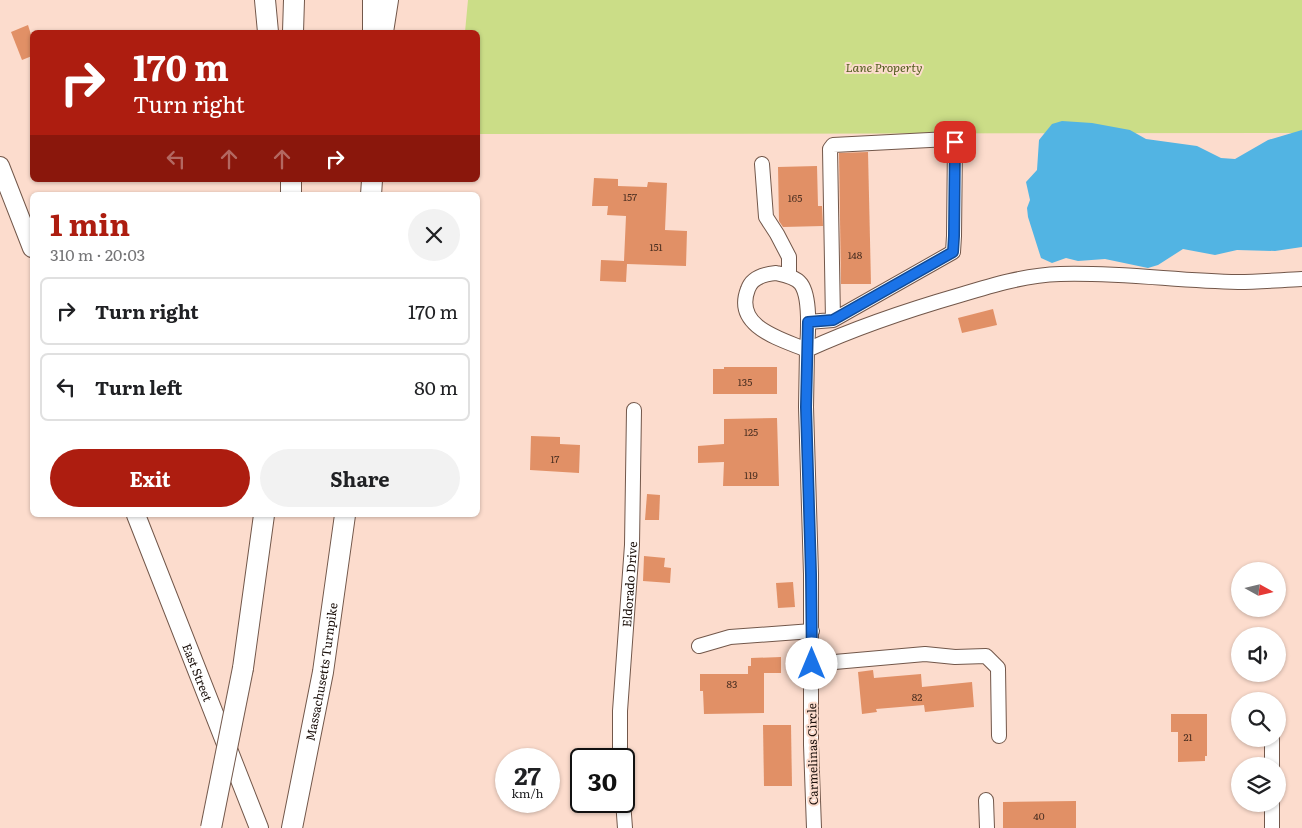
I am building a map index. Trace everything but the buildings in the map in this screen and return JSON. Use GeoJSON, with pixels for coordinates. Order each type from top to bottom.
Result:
{"type":"FeatureCollection","features":[{"type":"Feature","properties":{"kind":"highway"},"geometry":{"type":"LineString","coordinates":[[265,0],[268,30]]}},
{"type":"Feature","properties":{"kind":"highway"},"geometry":{"type":"LineString","coordinates":[[293,30],[294,0]]}},
{"type":"Feature","properties":{"kind":"highway"},"geometry":{"type":"LineString","coordinates":[[373,0],[373,30]]}},
{"type":"Feature","properties":{"kind":"highway"},"geometry":{"type":"LineString","coordinates":[[383,30],[388,0]]}},
{"type":"Feature","properties":{"kind":"highway"},"geometry":{"type":"LineString","coordinates":[[211,828],[243,668],[264,517]]}},
{"type":"Feature","properties":{"kind":"highway","name":"Massachusetts Turnpike"},"geometry":{"type":"LineString","coordinates":[[292,828],[323,672],[345,517]]}},
{"type":"Feature","properties":{"kind":"main road"},"geometry":{"type":"LineString","coordinates":[[1,172],[30,243]]}},
{"type":"Feature","properties":{"kind":"main road","name":"East Street"},"geometry":{"type":"LineString","coordinates":[[137,517],[260,828]]}},
{"type":"Feature","properties":{"kind":"street"},"geometry":{"type":"LineString","coordinates":[[808,322],[833,320],[953,252],[955,142],[949,139],[833,145],[830,149],[833,320]]}},
{"type":"Feature","properties":{"kind":"street"},"geometry":{"type":"LineString","coordinates":[[762,164],[766,217],[778,234],[789,257],[789,275],[776,273],[763,275],[750,284],[744,298],[745,311],[753,324],[765,332],[808,350],[881,319],[1023,278],[1059,274],[1122,274],[1238,282],[1302,278]]}},
{"type":"Feature","properties":{"kind":"street","name":"Carmelinas Circle"},"geometry":{"type":"LineString","coordinates":[[789,275],[801,284],[805,295],[808,322],[806,407],[812,631],[811,745],[814,828]]}},
{"type":"Feature","properties":{"kind":"street","name":"Eldorado Drive"},"geometry":{"type":"LineString","coordinates":[[620,748],[620,711],[632,545],[634,410]]}},
{"type":"Feature","properties":{"kind":"street"},"geometry":{"type":"LineString","coordinates":[[698,646],[730,637],[812,631]]}},
{"type":"Feature","properties":{"kind":"street"},"geometry":{"type":"LineString","coordinates":[[812,664],[925,654],[955,657],[986,656],[998,668],[999,736]]}},
{"type":"Feature","properties":{"kind":"street"},"geometry":{"type":"LineString","coordinates":[[986,800],[986,828]]}},
{"type":"Feature","properties":{"kind":"street"},"geometry":{"type":"LineString","coordinates":[[1272,812],[1272,828]]}},
{"type":"Feature","properties":{"kind":"street"},"geometry":{"type":"LineString","coordinates":[[624,813],[625,828]]}},
{"type":"Feature","properties":{"kind":"green space","name":"Lane Property"},"geometry":{"type":"Polygon","coordinates":[[[468,0],[1302,0],[1302,133],[480,134],[480,30],[465,30],[468,0]]]}},
{"type":"Feature","properties":{"kind":"water"},"geometry":{"type":"Polygon","coordinates":[[[1062,121],[1092,123],[1130,130],[1146,139],[1197,146],[1221,158],[1235,159],[1268,140],[1302,130],[1302,247],[1275,251],[1237,250],[1215,255],[1183,249],[1158,265],[1148,268],[1105,259],[1078,261],[1066,258],[1052,263],[1041,258],[1028,217],[1027,208],[1030,200],[1026,182],[1037,170],[1039,140],[1052,124],[1062,121]]]}},
{"type":"Feature","properties":{"kind":"route"},"geometry":{"type":"LineString","coordinates":[[812,664],[806,407],[808,322],[833,320],[953,252],[955,142]]}}]}
